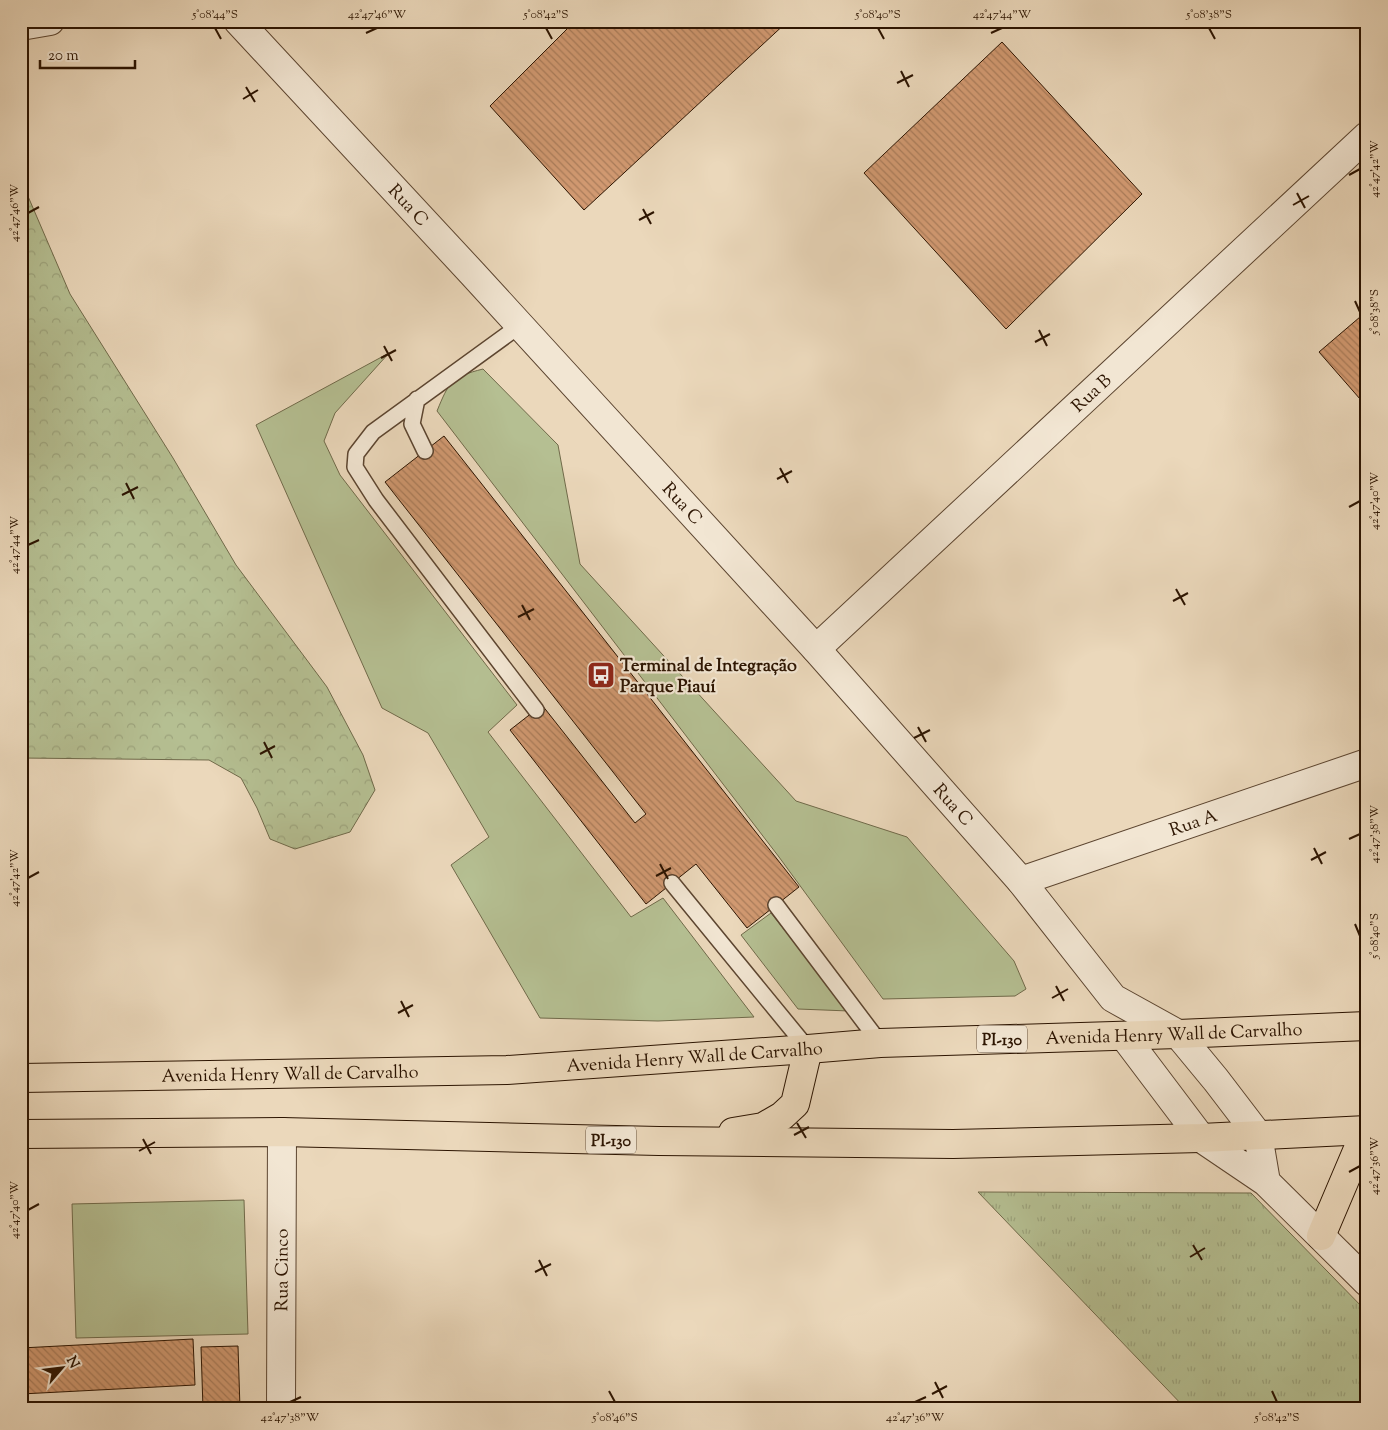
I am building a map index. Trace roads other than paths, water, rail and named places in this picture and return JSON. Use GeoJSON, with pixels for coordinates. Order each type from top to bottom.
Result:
{"type":"FeatureCollection","features":[{"type":"Feature","properties":{"kind":"main road","name":"Avenida Henry Wall de Carvalho"},"geometry":{"type":"LineString","coordinates":[[21,1078],[507,1070],[808,1050],[880,1043],[1124,1036],[1367,1026]]}},
{"type":"Feature","properties":{"kind":"main road"},"geometry":{"type":"LineString","coordinates":[[659,1141],[741,1131],[763,1126],[782,1116],[795,1104],[808,1050]]}},
{"type":"Feature","properties":{"kind":"main road"},"geometry":{"type":"LineString","coordinates":[[1321,1236],[1366,1130]]}},
{"type":"Feature","properties":{"kind":"main road","name":"PI-130"},"geometry":{"type":"LineString","coordinates":[[21,1134],[282,1132],[659,1141],[953,1144],[1201,1138],[1366,1130]]}},
{"type":"Feature","properties":{"kind":"street"},"geometry":{"type":"LineString","coordinates":[[21,26],[50,21]]}},
{"type":"Feature","properties":{"kind":"street","name":"Rua C"},"geometry":{"type":"LineString","coordinates":[[238,21],[816,649],[1021,881],[1114,998],[1178,1034]]}},
{"type":"Feature","properties":{"kind":"street","name":"Rua B"},"geometry":{"type":"LineString","coordinates":[[816,649],[1367,136]]}},
{"type":"Feature","properties":{"kind":"street","name":"Rua A"},"geometry":{"type":"LineString","coordinates":[[1021,881],[1367,763]]}},
{"type":"Feature","properties":{"kind":"street","name":"Rua C"},"geometry":{"type":"LineString","coordinates":[[1114,998],[1124,1036]]}},
{"type":"Feature","properties":{"kind":"street"},"geometry":{"type":"LineString","coordinates":[[1178,1034],[1216,1080],[1258,1136],[1266,1182]]}},
{"type":"Feature","properties":{"kind":"street"},"geometry":{"type":"LineString","coordinates":[[1124,1036],[1201,1138],[1266,1182],[1367,1282]]}},
{"type":"Feature","properties":{"kind":"street","name":"Rua Cinco"},"geometry":{"type":"LineString","coordinates":[[281,1409],[282,1132]]}},
{"type":"Feature","properties":{"kind":"lane"},"geometry":{"type":"LineString","coordinates":[[519,326],[373,432],[356,454],[355,467],[376,500],[536,710]]}},
{"type":"Feature","properties":{"kind":"lane"},"geometry":{"type":"LineString","coordinates":[[417,399],[412,424],[425,451]]}},
{"type":"Feature","properties":{"kind":"lane"},"geometry":{"type":"LineString","coordinates":[[672,883],[808,1050]]}},
{"type":"Feature","properties":{"kind":"lane"},"geometry":{"type":"LineString","coordinates":[[776,905],[880,1043]]}},
{"type":"Feature","properties":{"kind":"place","name":"Terminal de Integração Parque Piauí"},"geometry":{"type":"Point","coordinates":[601,675]}}]}
